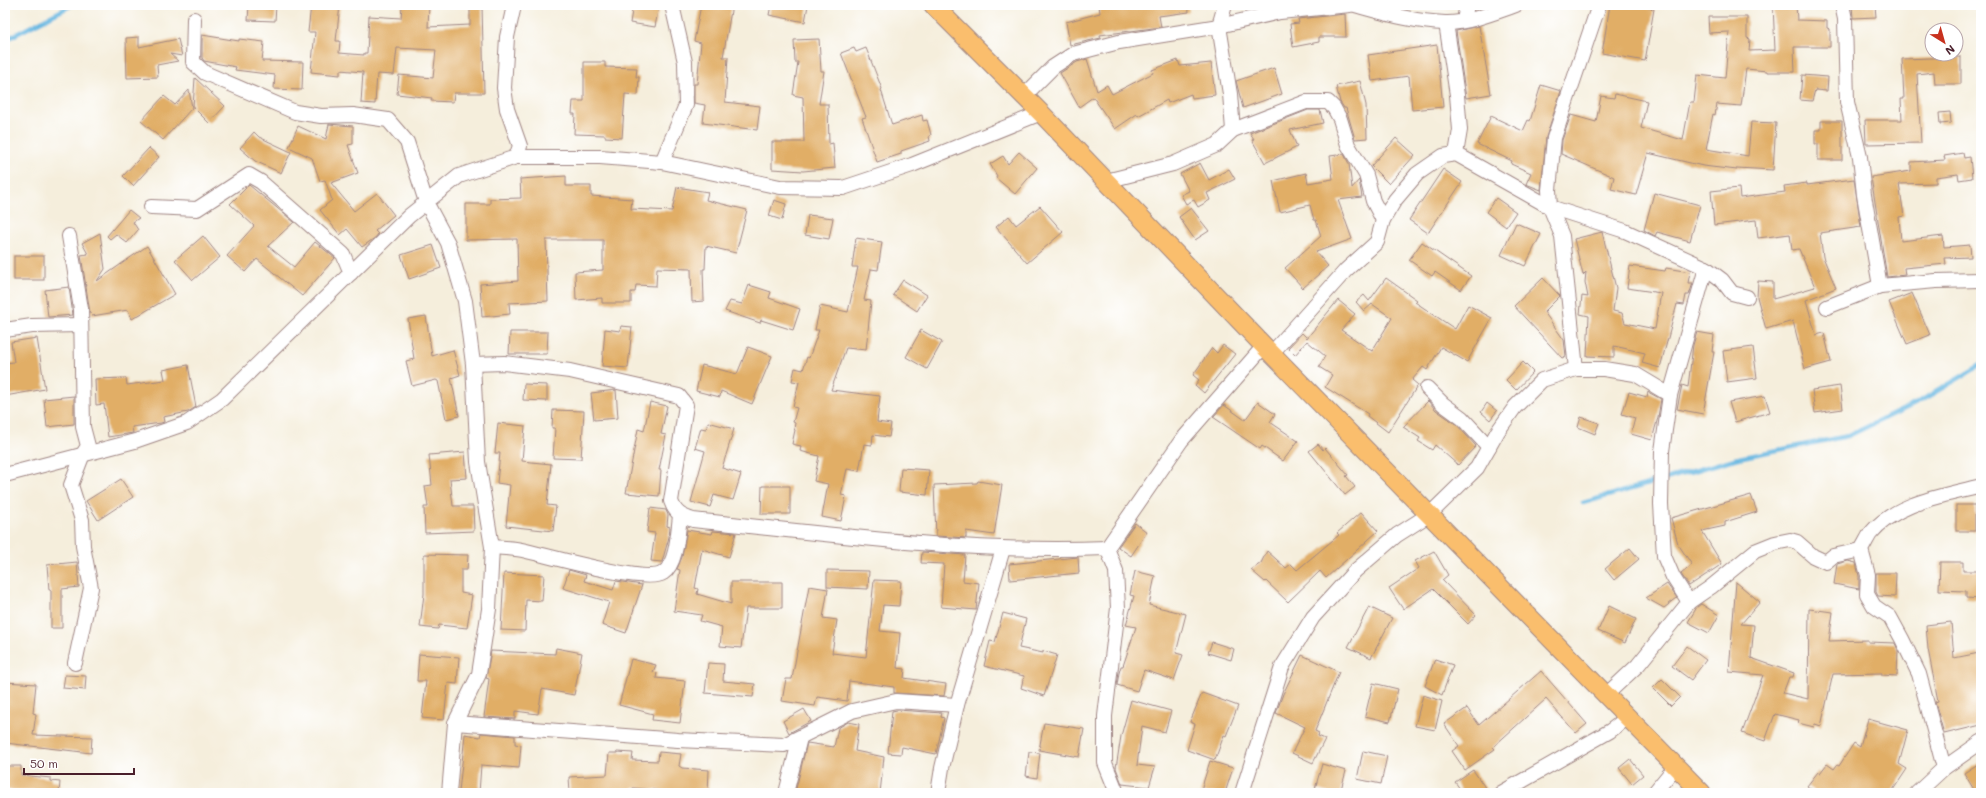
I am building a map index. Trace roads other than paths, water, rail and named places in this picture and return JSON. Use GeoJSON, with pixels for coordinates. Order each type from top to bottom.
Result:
{"type":"FeatureCollection","features":[{"type":"Feature","properties":{"kind":"main road"},"geometry":{"type":"LineString","coordinates":[[934,5],[1041,113],[1267,350],[1430,514],[1702,793]]}},
{"type":"Feature","properties":{"kind":"street"},"geometry":{"type":"LineString","coordinates":[[662,162],[686,105],[685,62],[672,5]]}},
{"type":"Feature","properties":{"kind":"street"},"geometry":{"type":"LineString","coordinates":[[1225,5],[1219,26],[1230,94],[1233,130]]}},
{"type":"Feature","properties":{"kind":"street"},"geometry":{"type":"LineString","coordinates":[[1024,96],[1053,67],[1073,54],[1119,42],[1219,26],[1280,12],[1350,5]]}},
{"type":"Feature","properties":{"kind":"street"},"geometry":{"type":"LineString","coordinates":[[1355,5],[1374,8],[1398,17],[1446,23],[1485,16],[1516,5]]}},
{"type":"Feature","properties":{"kind":"street"},"geometry":{"type":"LineString","coordinates":[[1464,20],[1467,5]]}},
{"type":"Feature","properties":{"kind":"street"},"geometry":{"type":"LineString","coordinates":[[1576,369],[1562,236],[1550,207],[1549,190],[1554,138],[1599,5]]}},
{"type":"Feature","properties":{"kind":"street"},"geometry":{"type":"LineString","coordinates":[[1842,5],[1845,18],[1848,102],[1860,157],[1864,195],[1880,286]]}},
{"type":"Feature","properties":{"kind":"street"},"geometry":{"type":"LineString","coordinates":[[513,10],[507,37],[504,88],[507,109],[520,146],[516,157]]}},
{"type":"Feature","properties":{"kind":"street"},"geometry":{"type":"LineString","coordinates":[[194,19],[193,62],[205,74],[295,112],[321,116],[353,115],[388,120],[407,142],[426,202],[448,243],[465,300],[473,364],[478,462],[492,547],[489,609],[479,674],[455,723],[449,793]]}},
{"type":"Feature","properties":{"kind":"street"},"geometry":{"type":"LineString","coordinates":[[1446,23],[1457,95],[1460,130],[1456,154]]}},
{"type":"Feature","properties":{"kind":"street"},"geometry":{"type":"LineString","coordinates":[[1106,181],[1173,164],[1217,145],[1233,130],[1306,102],[1328,102],[1334,108],[1340,119],[1348,145],[1366,175],[1373,201],[1383,220]]}},
{"type":"Feature","properties":{"kind":"street"},"geometry":{"type":"LineString","coordinates":[[5,474],[135,441],[187,423],[222,399],[409,216],[459,176],[516,157],[600,157],[662,162],[780,187],[843,188],[912,165],[1041,113]]}},
{"type":"Feature","properties":{"kind":"street"},"geometry":{"type":"LineString","coordinates":[[1107,548],[1181,441],[1267,350],[1346,270],[1377,242],[1383,220],[1394,200],[1417,174],[1443,156],[1456,154],[1550,207],[1624,231],[1706,268],[1722,280],[1732,292],[1746,297]]}},
{"type":"Feature","properties":{"kind":"street"},"geometry":{"type":"LineString","coordinates":[[152,207],[197,209],[249,175],[261,182],[343,254],[351,273]]}},
{"type":"Feature","properties":{"kind":"street"},"geometry":{"type":"LineString","coordinates":[[69,236],[81,309],[80,325],[83,427],[88,446],[83,454],[71,485],[82,520],[83,546],[91,588],[75,663]]}},
{"type":"Feature","properties":{"kind":"street"},"geometry":{"type":"LineString","coordinates":[[1689,602],[1673,577],[1664,556],[1661,504],[1662,451],[1670,395],[1706,268]]}},
{"type":"Feature","properties":{"kind":"street"},"geometry":{"type":"LineString","coordinates":[[1827,307],[1880,286],[1936,281],[1981,280]]}},
{"type":"Feature","properties":{"kind":"street"},"geometry":{"type":"LineString","coordinates":[[5,330],[32,326],[80,325]]}},
{"type":"Feature","properties":{"kind":"street"},"geometry":{"type":"LineString","coordinates":[[473,364],[504,363],[570,371],[679,396],[686,405],[671,501],[674,509],[680,516],[693,520],[1003,549],[1062,550],[1107,548]]}},
{"type":"Feature","properties":{"kind":"street"},"geometry":{"type":"LineString","coordinates":[[1242,793],[1282,667],[1313,617],[1355,571],[1397,535],[1430,514],[1477,468],[1515,407],[1542,380],[1576,369],[1604,368],[1635,374],[1670,395]]}},
{"type":"Feature","properties":{"kind":"street"},"geometry":{"type":"LineString","coordinates":[[1427,388],[1443,404],[1462,418],[1489,447]]}},
{"type":"Feature","properties":{"kind":"street"},"geometry":{"type":"LineString","coordinates":[[1944,768],[1919,674],[1890,617],[1874,606],[1867,594],[1868,575],[1862,550],[1870,535],[1883,521],[1905,508],[1981,486]]}},
{"type":"Feature","properties":{"kind":"street"},"geometry":{"type":"LineString","coordinates":[[492,547],[521,550],[595,567],[649,577],[662,574],[667,569],[675,553],[680,516]]}},
{"type":"Feature","properties":{"kind":"street"},"geometry":{"type":"LineString","coordinates":[[1606,696],[1638,665],[1689,602],[1711,587],[1755,552],[1775,543],[1790,540],[1797,542],[1813,556],[1826,562],[1833,556],[1862,550]]}},
{"type":"Feature","properties":{"kind":"street"},"geometry":{"type":"LineString","coordinates":[[1107,548],[1116,571],[1118,608],[1105,716],[1105,763],[1117,793]]}},
{"type":"Feature","properties":{"kind":"street"},"geometry":{"type":"LineString","coordinates":[[938,793],[942,768],[957,705],[1003,549]]}},
{"type":"Feature","properties":{"kind":"street"},"geometry":{"type":"LineString","coordinates":[[455,723],[678,740],[784,745],[852,711],[896,701],[957,705]]}},
{"type":"Feature","properties":{"kind":"street"},"geometry":{"type":"LineString","coordinates":[[1501,793],[1610,731],[1628,718]]}},
{"type":"Feature","properties":{"kind":"street"},"geometry":{"type":"LineString","coordinates":[[786,793],[800,738]]}},
{"type":"Feature","properties":{"kind":"street"},"geometry":{"type":"LineString","coordinates":[[1918,793],[1944,768],[1981,742]]}},
{"type":"Feature","properties":{"kind":"street"},"geometry":{"type":"LineString","coordinates":[[1654,793],[1676,766]]}},
{"type":"Feature","properties":{"kind":"waterway"},"geometry":{"type":"LineString","coordinates":[[5,40],[72,5]]}},
{"type":"Feature","properties":{"kind":"waterway"},"geometry":{"type":"LineString","coordinates":[[1583,503],[1738,458],[1848,436],[1917,403],[1981,365]]}}]}
